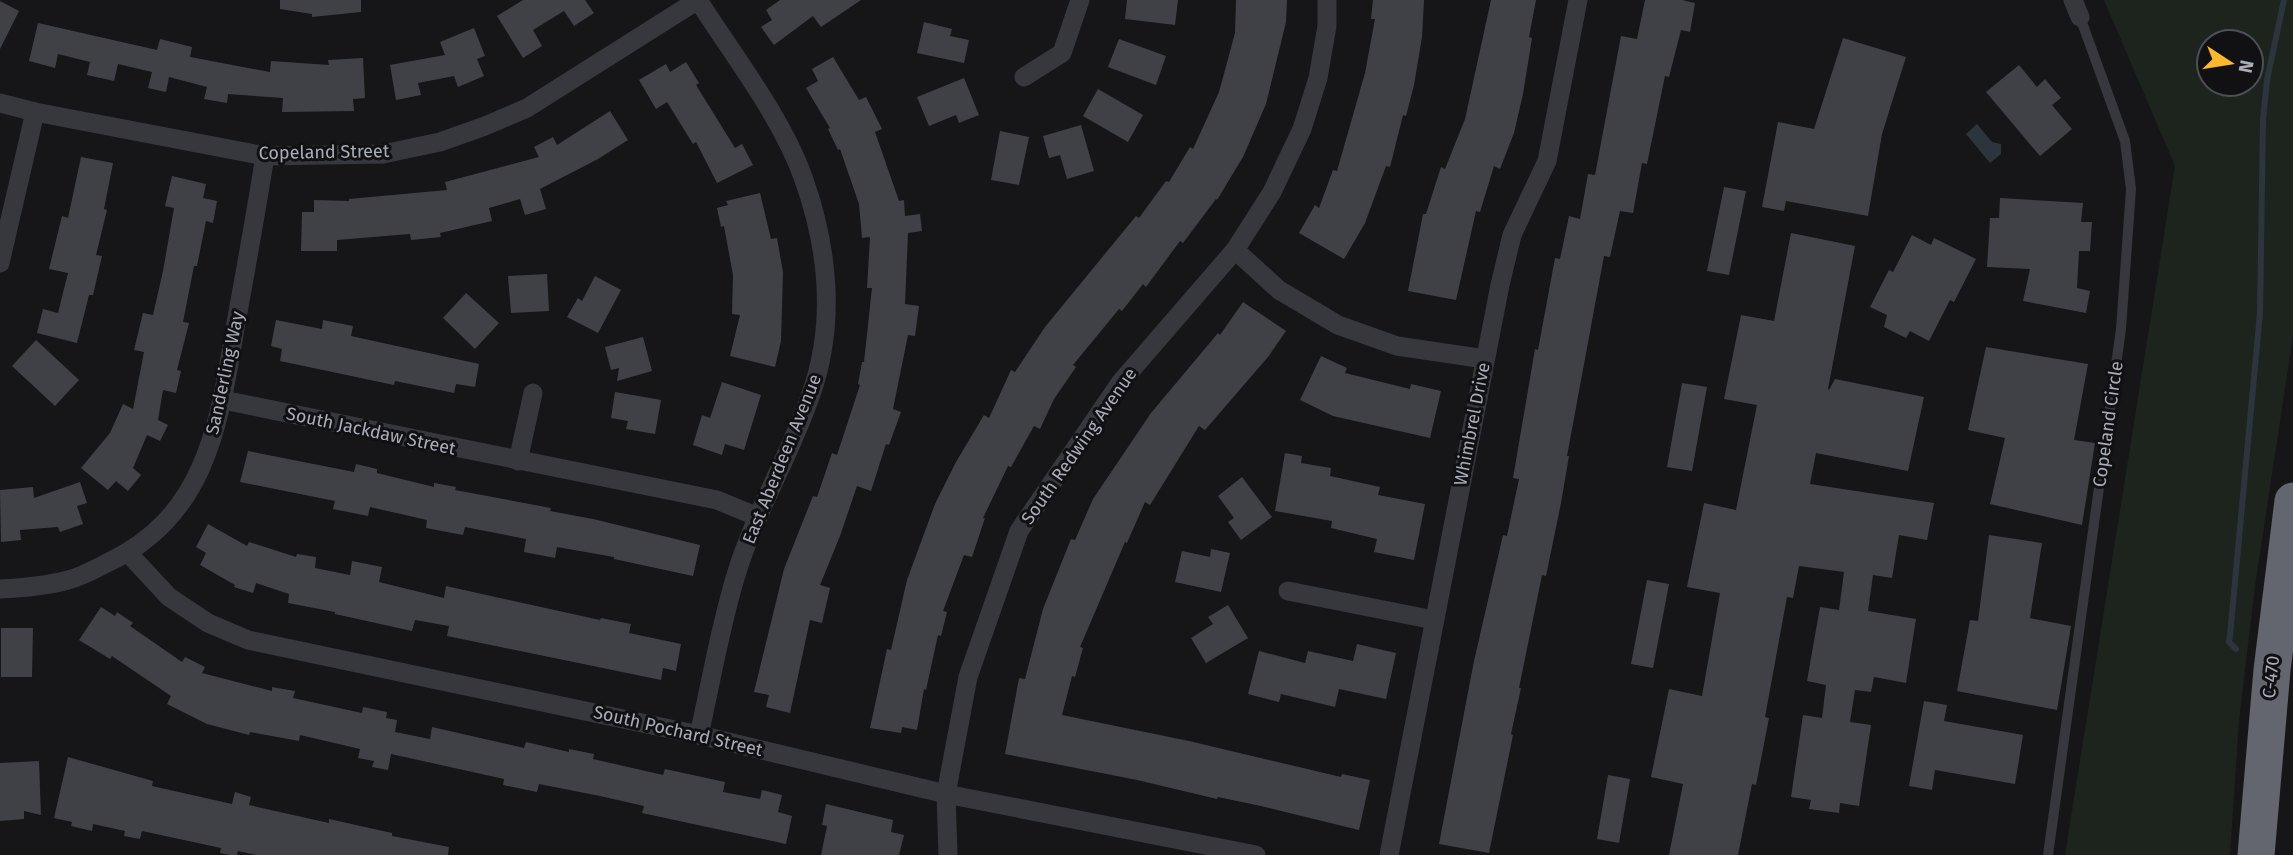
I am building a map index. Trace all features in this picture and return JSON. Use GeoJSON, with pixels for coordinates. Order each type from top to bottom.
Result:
{"type":"FeatureCollection","features":[{"type":"Feature","properties":{"kind":"highway","name":"C-470"},"geometry":{"type":"LineString","coordinates":[[2256,855],[2273,658],[2293,500]]}},
{"type":"Feature","properties":{"kind":"street","name":"Copeland Street"},"geometry":{"type":"LineString","coordinates":[[0,103],[265,156],[383,154],[440,142],[527,108],[698,0]]}},
{"type":"Feature","properties":{"kind":"street","name":"East Aberdeen Avenue"},"geometry":{"type":"LineString","coordinates":[[698,0],[782,130],[802,174],[825,257],[827,300],[822,349],[811,394],[736,575],[699,735]]}},
{"type":"Feature","properties":{"kind":"street"},"geometry":{"type":"LineString","coordinates":[[1024,77],[1062,53],[1080,0]]}},
{"type":"Feature","properties":{"kind":"street","name":"South Redwing Avenue"},"geometry":{"type":"LineString","coordinates":[[948,855],[946,794],[968,677],[1019,531],[1120,383],[1235,250],[1272,191],[1302,129],[1318,78],[1327,0]]}},
{"type":"Feature","properties":{"kind":"street","name":"Whimbrel Drive"},"geometry":{"type":"LineString","coordinates":[[1390,855],[1485,359],[1512,235],[1547,161],[1578,0]]}},
{"type":"Feature","properties":{"kind":"street"},"geometry":{"type":"LineString","coordinates":[[0,263],[35,112]]}},
{"type":"Feature","properties":{"kind":"street","name":"Sanderling Way"},"geometry":{"type":"LineString","coordinates":[[0,589],[25,588],[70,580],[128,553],[157,532],[181,504],[204,463],[223,401],[265,156]]}},
{"type":"Feature","properties":{"kind":"street"},"geometry":{"type":"LineString","coordinates":[[1235,250],[1279,290],[1338,325],[1397,346],[1485,359]]}},
{"type":"Feature","properties":{"kind":"street"},"geometry":{"type":"LineString","coordinates":[[518,461],[533,393]]}},
{"type":"Feature","properties":{"kind":"street","name":"South Jackdaw Street"},"geometry":{"type":"LineString","coordinates":[[223,401],[717,500],[758,517]]}},
{"type":"Feature","properties":{"kind":"street","name":"South Pochard Street"},"geometry":{"type":"LineString","coordinates":[[128,553],[169,597],[208,623],[248,640],[699,735],[946,794],[1256,855]]}},
{"type":"Feature","properties":{"kind":"street"},"geometry":{"type":"LineString","coordinates":[[1288,591],[1434,620]]}},
{"type":"Feature","properties":{"kind":"lane","name":"Copeland Circle"},"geometry":{"type":"LineString","coordinates":[[2048,855],[2121,329],[2131,189],[2125,141],[2077,8]]}},
{"type":"Feature","properties":{"kind":"shaded area"},"geometry":{"type":"Polygon","coordinates":[[[2104,0],[2293,0],[2293,336],[2255,586],[2239,721],[2230,855],[2065,855],[2175,166],[2104,0]]]}},
{"type":"Feature","properties":{"kind":"shaded area"},"geometry":{"type":"Polygon","coordinates":[[[1977,124],[1992,142],[2001,144],[2001,154],[1990,163],[1966,134],[1977,124]]]}},
{"type":"Feature","properties":{"kind":"building"},"geometry":{"type":"Polygon","coordinates":[[[280,0],[361,0],[361,12],[312,17],[312,14],[280,9],[280,0]]]}},
{"type":"Feature","properties":{"kind":"building"},"geometry":{"type":"Polygon","coordinates":[[[523,0],[585,0],[594,13],[574,26],[564,11],[533,30],[542,46],[523,58],[497,16],[523,0]]]}},
{"type":"Feature","properties":{"kind":"building"},"geometry":{"type":"Polygon","coordinates":[[[780,0],[861,0],[821,27],[813,16],[774,45],[761,27],[772,20],[766,10],[780,0]]]}},
{"type":"Feature","properties":{"kind":"building"},"geometry":{"type":"Polygon","coordinates":[[[1127,0],[1178,0],[1175,25],[1125,19],[1127,0]]]}},
{"type":"Feature","properties":{"kind":"building"},"geometry":{"type":"Polygon","coordinates":[[[1236,0],[1287,0],[1286,22],[1266,104],[1243,157],[1217,200],[1183,243],[1180,241],[1146,287],[1143,284],[1122,311],[1119,309],[1073,365],[1076,367],[1054,399],[1040,429],[1034,426],[1011,467],[1008,466],[983,518],[972,557],[964,555],[943,611],[947,612],[941,636],[938,635],[926,690],[924,689],[917,730],[902,727],[901,733],[870,728],[887,649],[891,650],[907,580],[935,504],[956,462],[984,415],[989,418],[1011,370],[1015,372],[1045,327],[1136,216],[1139,218],[1166,181],[1169,182],[1190,147],[1193,149],[1219,92],[1235,33],[1236,0]]]}},
{"type":"Feature","properties":{"kind":"building"},"geometry":{"type":"Polygon","coordinates":[[[1373,0],[1424,0],[1422,37],[1414,85],[1406,116],[1403,115],[1390,167],[1386,166],[1365,223],[1344,259],[1299,233],[1315,205],[1319,208],[1333,170],[1337,171],[1365,73],[1375,19],[1371,19],[1373,0]]]}},
{"type":"Feature","properties":{"kind":"building"},"geometry":{"type":"Polygon","coordinates":[[[1491,0],[1536,0],[1523,94],[1514,133],[1500,169],[1494,166],[1480,212],[1476,211],[1456,300],[1408,291],[1423,214],[1426,214],[1441,167],[1445,169],[1465,119],[1491,0]]]}},
{"type":"Feature","properties":{"kind":"building"},"geometry":{"type":"Polygon","coordinates":[[[1645,0],[1682,0],[1695,3],[1690,32],[1681,30],[1669,77],[1665,76],[1647,164],[1642,163],[1633,213],[1620,211],[1610,257],[1604,256],[1567,456],[1561,503],[1546,576],[1542,575],[1489,853],[1439,844],[1474,661],[1519,479],[1513,478],[1535,349],[1538,350],[1555,258],[1560,259],[1569,216],[1580,219],[1588,174],[1595,175],[1621,36],[1637,39],[1645,0]]]}},
{"type":"Feature","properties":{"kind":"building"},"geometry":{"type":"Polygon","coordinates":[[[0,1],[19,11],[0,49],[0,1]]]}},
{"type":"Feature","properties":{"kind":"building"},"geometry":{"type":"Polygon","coordinates":[[[924,22],[952,29],[950,36],[969,40],[964,63],[917,53],[924,22]]]}},
{"type":"Feature","properties":{"kind":"building"},"geometry":{"type":"Polygon","coordinates":[[[38,23],[157,50],[160,39],[192,47],[190,57],[270,72],[271,61],[329,65],[328,60],[363,58],[365,98],[353,99],[354,111],[282,112],[283,98],[228,94],[227,103],[204,99],[207,87],[169,77],[166,92],[148,88],[152,72],[118,64],[114,81],[87,75],[90,62],[58,54],[55,68],[29,61],[38,23]]]}},
{"type":"Feature","properties":{"kind":"building"},"geometry":{"type":"Polygon","coordinates":[[[474,28],[485,56],[477,59],[484,76],[458,87],[454,76],[418,83],[421,95],[396,100],[390,65],[445,55],[440,42],[474,28]]]}},
{"type":"Feature","properties":{"kind":"building"},"geometry":{"type":"Polygon","coordinates":[[[1843,38],[1906,57],[1882,134],[1868,216],[1786,201],[1784,211],[1762,207],[1778,122],[1814,129],[1843,38]]]}},
{"type":"Feature","properties":{"kind":"building"},"geometry":{"type":"Polygon","coordinates":[[[1119,39],[1166,56],[1156,85],[1108,67],[1119,39]]]}},
{"type":"Feature","properties":{"kind":"building"},"geometry":{"type":"Polygon","coordinates":[[[833,57],[859,100],[866,97],[882,129],[875,132],[899,201],[904,200],[905,216],[920,214],[922,231],[908,233],[905,304],[919,306],[915,336],[908,335],[893,409],[901,412],[889,445],[886,444],[871,491],[857,486],[820,585],[830,588],[822,623],[810,620],[790,713],[766,707],[769,695],[754,692],[784,569],[813,496],[817,497],[832,453],[837,455],[860,385],[858,384],[864,362],[872,288],[867,288],[870,237],[862,238],[859,204],[840,149],[838,150],[828,129],[830,128],[806,88],[818,81],[812,69],[833,57]]]}},
{"type":"Feature","properties":{"kind":"building"},"geometry":{"type":"Polygon","coordinates":[[[686,62],[699,83],[696,85],[735,148],[742,144],[753,165],[717,183],[696,142],[693,144],[667,102],[656,109],[639,80],[666,64],[670,72],[686,62]]]}},
{"type":"Feature","properties":{"kind":"building"},"geometry":{"type":"Polygon","coordinates":[[[2019,65],[2037,87],[2045,79],[2061,98],[2052,105],[2072,129],[2040,156],[1986,92],[2019,65]]]}},
{"type":"Feature","properties":{"kind":"building"},"geometry":{"type":"Polygon","coordinates":[[[964,78],[979,115],[959,123],[956,115],[929,126],[917,97],[964,78]]]}},
{"type":"Feature","properties":{"kind":"building"},"geometry":{"type":"Polygon","coordinates":[[[1098,89],[1143,115],[1128,142],[1083,116],[1098,89]]]}},
{"type":"Feature","properties":{"kind":"building"},"geometry":{"type":"Polygon","coordinates":[[[610,111],[628,140],[540,189],[546,209],[525,215],[520,199],[489,208],[492,221],[440,233],[441,237],[411,240],[410,234],[337,240],[337,251],[301,251],[302,212],[314,212],[314,200],[349,201],[447,190],[445,182],[539,157],[534,147],[553,137],[557,145],[610,111]]]}},
{"type":"Feature","properties":{"kind":"building"},"geometry":{"type":"Polygon","coordinates":[[[1081,125],[1094,171],[1067,179],[1060,155],[1049,158],[1043,136],[1081,125]]]}},
{"type":"Feature","properties":{"kind":"building"},"geometry":{"type":"Polygon","coordinates":[[[1000,131],[1029,137],[1019,185],[991,180],[1000,131]]]}},
{"type":"Feature","properties":{"kind":"building"},"geometry":{"type":"Polygon","coordinates":[[[81,157],[113,163],[104,209],[107,210],[96,255],[102,256],[93,295],[89,295],[77,343],[37,333],[43,309],[58,313],[68,273],[49,269],[62,216],[68,218],[81,157]]]}},
{"type":"Feature","properties":{"kind":"building"},"geometry":{"type":"Polygon","coordinates":[[[172,176],[206,184],[203,198],[217,201],[213,223],[206,221],[197,266],[194,266],[183,322],[189,323],[177,370],[181,371],[176,393],[163,390],[158,420],[168,425],[160,441],[147,435],[133,468],[141,475],[128,491],[116,481],[108,490],[81,468],[110,433],[123,404],[133,409],[144,352],[134,350],[143,313],[153,315],[163,271],[174,208],[165,206],[172,176]]]}},
{"type":"Feature","properties":{"kind":"building"},"geometry":{"type":"Polygon","coordinates":[[[1724,187],[1746,191],[1729,275],[1707,271],[1724,187]]]}},
{"type":"Feature","properties":{"kind":"building"},"geometry":{"type":"Polygon","coordinates":[[[760,193],[771,239],[777,238],[783,272],[781,341],[775,367],[730,356],[740,315],[732,314],[733,275],[724,226],[721,227],[717,208],[728,205],[726,201],[760,193]]]}},
{"type":"Feature","properties":{"kind":"building"},"geometry":{"type":"Polygon","coordinates":[[[2000,198],[2083,203],[2081,222],[2092,222],[2090,251],[2079,251],[2077,288],[2090,291],[2086,313],[2023,301],[2030,269],[1987,267],[1990,218],[1999,218],[2000,198]]]}},
{"type":"Feature","properties":{"kind":"building"},"geometry":{"type":"Polygon","coordinates":[[[1791,233],[1855,246],[1828,389],[1835,379],[1924,397],[1908,471],[1816,453],[1810,484],[1934,503],[1927,540],[1899,535],[1892,578],[1873,575],[1868,611],[1916,619],[1906,683],[1874,677],[1871,692],[1855,690],[1850,722],[1871,725],[1859,806],[1840,803],[1839,813],[1809,809],[1811,800],[1791,797],[1803,715],[1822,718],[1826,685],[1807,681],[1820,607],[1839,610],[1844,572],[1799,566],[1793,598],[1787,597],[1765,717],[1769,718],[1756,785],[1752,784],[1738,855],[1669,855],[1683,784],[1651,777],[1669,689],[1702,696],[1720,593],[1687,587],[1704,503],[1736,510],[1757,405],[1724,399],[1741,315],[1774,321],[1791,233]]]}},
{"type":"Feature","properties":{"kind":"building"},"geometry":{"type":"Polygon","coordinates":[[[1912,235],[1931,245],[1934,238],[1976,259],[1954,302],[1950,300],[1929,341],[1910,331],[1906,338],[1884,327],[1887,315],[1870,307],[1889,270],[1893,272],[1912,235]]]}},
{"type":"Feature","properties":{"kind":"building"},"geometry":{"type":"Polygon","coordinates":[[[547,274],[549,311],[511,313],[508,276],[547,274]]]}},
{"type":"Feature","properties":{"kind":"building"},"geometry":{"type":"Polygon","coordinates":[[[595,276],[621,290],[598,333],[567,317],[578,298],[582,301],[595,276]]]}},
{"type":"Feature","properties":{"kind":"building"},"geometry":{"type":"Polygon","coordinates":[[[466,293],[499,323],[475,349],[443,318],[466,293]]]}},
{"type":"Feature","properties":{"kind":"building"},"geometry":{"type":"Polygon","coordinates":[[[1243,302],[1286,331],[1268,357],[1205,430],[1199,426],[1150,505],[1145,502],[1080,647],[1083,648],[1075,677],[1072,676],[1062,715],[1189,741],[1341,777],[1342,774],[1370,780],[1359,830],[1261,806],[1005,754],[1019,678],[1025,679],[1043,609],[1071,539],[1075,540],[1093,499],[1151,413],[1218,333],[1220,335],[1243,302]]]}},
{"type":"Feature","properties":{"kind":"building"},"geometry":{"type":"Polygon","coordinates":[[[276,320],[322,329],[323,320],[353,326],[351,336],[479,364],[475,387],[456,384],[454,393],[395,381],[394,385],[280,361],[282,349],[271,346],[276,320]]]}},
{"type":"Feature","properties":{"kind":"building"},"geometry":{"type":"Polygon","coordinates":[[[643,337],[652,371],[617,381],[619,368],[611,370],[605,347],[643,337]]]}},
{"type":"Feature","properties":{"kind":"building"},"geometry":{"type":"Polygon","coordinates":[[[36,340],[79,380],[55,406],[12,366],[36,340]]]}},
{"type":"Feature","properties":{"kind":"building"},"geometry":{"type":"Polygon","coordinates":[[[1986,347],[2088,364],[2074,440],[2095,443],[2082,525],[1990,504],[2005,438],[1968,430],[1986,347]]]}},
{"type":"Feature","properties":{"kind":"building"},"geometry":{"type":"Polygon","coordinates":[[[1321,356],[1347,368],[1345,373],[1410,389],[1411,384],[1441,391],[1430,438],[1333,416],[1300,400],[1321,356]]]}},
{"type":"Feature","properties":{"kind":"building"},"geometry":{"type":"Polygon","coordinates":[[[722,382],[761,395],[744,450],[725,444],[722,455],[693,445],[702,415],[710,418],[722,382]]]}},
{"type":"Feature","properties":{"kind":"building"},"geometry":{"type":"Polygon","coordinates":[[[1682,383],[1707,387],[1692,471],[1667,467],[1682,383]]]}},
{"type":"Feature","properties":{"kind":"building"},"geometry":{"type":"Polygon","coordinates":[[[615,392],[661,400],[655,434],[626,429],[628,421],[611,418],[615,392]]]}},
{"type":"Feature","properties":{"kind":"building"},"geometry":{"type":"Polygon","coordinates":[[[248,451],[354,472],[356,464],[377,469],[377,473],[434,487],[434,483],[456,487],[455,490],[551,508],[550,511],[700,545],[693,576],[614,557],[557,547],[555,558],[524,552],[526,539],[465,527],[463,535],[426,528],[427,520],[370,507],[368,516],[333,509],[335,501],[240,482],[248,451]]]}},
{"type":"Feature","properties":{"kind":"building"},"geometry":{"type":"Polygon","coordinates":[[[1285,453],[1302,456],[1301,463],[1331,468],[1330,476],[1380,487],[1378,495],[1425,504],[1414,560],[1374,552],[1377,539],[1331,528],[1332,521],[1275,511],[1285,453]]]}},
{"type":"Feature","properties":{"kind":"building"},"geometry":{"type":"Polygon","coordinates":[[[1242,477],[1272,517],[1241,540],[1228,522],[1234,518],[1218,496],[1242,477]]]}},
{"type":"Feature","properties":{"kind":"building"},"geometry":{"type":"Polygon","coordinates":[[[80,482],[87,503],[77,506],[83,524],[60,532],[58,527],[20,530],[21,540],[1,542],[0,490],[33,487],[34,498],[80,482]]]}},
{"type":"Feature","properties":{"kind":"building"},"geometry":{"type":"Polygon","coordinates":[[[208,524],[247,546],[249,542],[296,557],[297,554],[316,557],[315,568],[350,575],[352,561],[382,567],[379,582],[444,598],[446,586],[600,620],[601,618],[631,624],[629,633],[681,644],[676,671],[663,668],[661,680],[447,636],[449,626],[415,620],[412,631],[288,603],[289,594],[256,583],[253,593],[234,587],[235,585],[200,565],[206,553],[196,547],[208,524]]]}},
{"type":"Feature","properties":{"kind":"building"},"geometry":{"type":"Polygon","coordinates":[[[1989,535],[2042,543],[2030,618],[2071,626],[2057,710],[1957,691],[1970,620],[1978,621],[1989,535]]]}},
{"type":"Feature","properties":{"kind":"building"},"geometry":{"type":"Polygon","coordinates":[[[1211,549],[1230,553],[1221,592],[1175,582],[1182,551],[1210,557],[1211,549]]]}},
{"type":"Feature","properties":{"kind":"building"},"geometry":{"type":"Polygon","coordinates":[[[1647,580],[1669,584],[1653,668],[1631,664],[1647,580]]]}},
{"type":"Feature","properties":{"kind":"building"},"geometry":{"type":"Polygon","coordinates":[[[1228,605],[1248,638],[1206,663],[1191,638],[1213,624],[1208,617],[1228,605]]]}},
{"type":"Feature","properties":{"kind":"building"},"geometry":{"type":"Polygon","coordinates":[[[101,607],[115,616],[117,612],[133,623],[130,626],[182,662],[185,657],[205,667],[202,673],[272,691],[272,687],[295,691],[293,698],[362,713],[363,707],[387,712],[386,718],[397,720],[395,732],[430,739],[432,727],[524,748],[526,742],[569,752],[569,749],[594,754],[593,759],[663,775],[665,769],[725,782],[723,792],[760,799],[762,790],[782,795],[778,812],[792,816],[786,844],[642,813],[644,806],[600,796],[539,784],[537,792],[503,785],[504,779],[391,754],[388,770],[372,767],[374,761],[358,758],[360,749],[300,735],[299,741],[250,732],[249,735],[207,724],[167,704],[171,696],[112,656],[110,659],[79,640],[101,607]]]}},
{"type":"Feature","properties":{"kind":"building"},"geometry":{"type":"Polygon","coordinates":[[[1,628],[33,628],[32,677],[1,677],[1,628]]]}},
{"type":"Feature","properties":{"kind":"building"},"geometry":{"type":"Polygon","coordinates":[[[1357,644],[1396,653],[1386,699],[1339,689],[1335,707],[1281,694],[1279,702],[1248,694],[1259,651],[1305,663],[1308,651],[1353,661],[1357,644]]]}},
{"type":"Feature","properties":{"kind":"building"},"geometry":{"type":"Polygon","coordinates":[[[1924,701],[1947,705],[1944,721],[2023,735],[2015,784],[1935,770],[1932,790],[1909,786],[1924,701]]]}},
{"type":"Feature","properties":{"kind":"building"},"geometry":{"type":"Polygon","coordinates":[[[68,757],[153,781],[152,786],[232,804],[235,792],[251,797],[249,805],[329,823],[329,819],[392,833],[392,836],[449,847],[448,855],[256,855],[238,851],[237,855],[230,855],[220,853],[221,848],[142,831],[140,839],[124,836],[125,831],[93,824],[92,831],[71,826],[72,822],[54,818],[68,757]]]}},
{"type":"Feature","properties":{"kind":"building"},"geometry":{"type":"Polygon","coordinates":[[[39,761],[41,815],[24,811],[24,819],[0,821],[0,763],[39,761]]]}},
{"type":"Feature","properties":{"kind":"building"},"geometry":{"type":"Polygon","coordinates":[[[1608,775],[1630,779],[1619,843],[1597,839],[1608,775]]]}},
{"type":"Feature","properties":{"kind":"building"},"geometry":{"type":"Polygon","coordinates":[[[826,804],[893,820],[891,832],[904,835],[899,855],[821,855],[827,826],[822,825],[826,804]]]}},
{"type":"Feature","properties":{"kind":"waterway"},"geometry":{"type":"LineString","coordinates":[[2236,649],[2229,642],[2260,313],[2263,120],[2267,80],[2284,0]]}}]}
